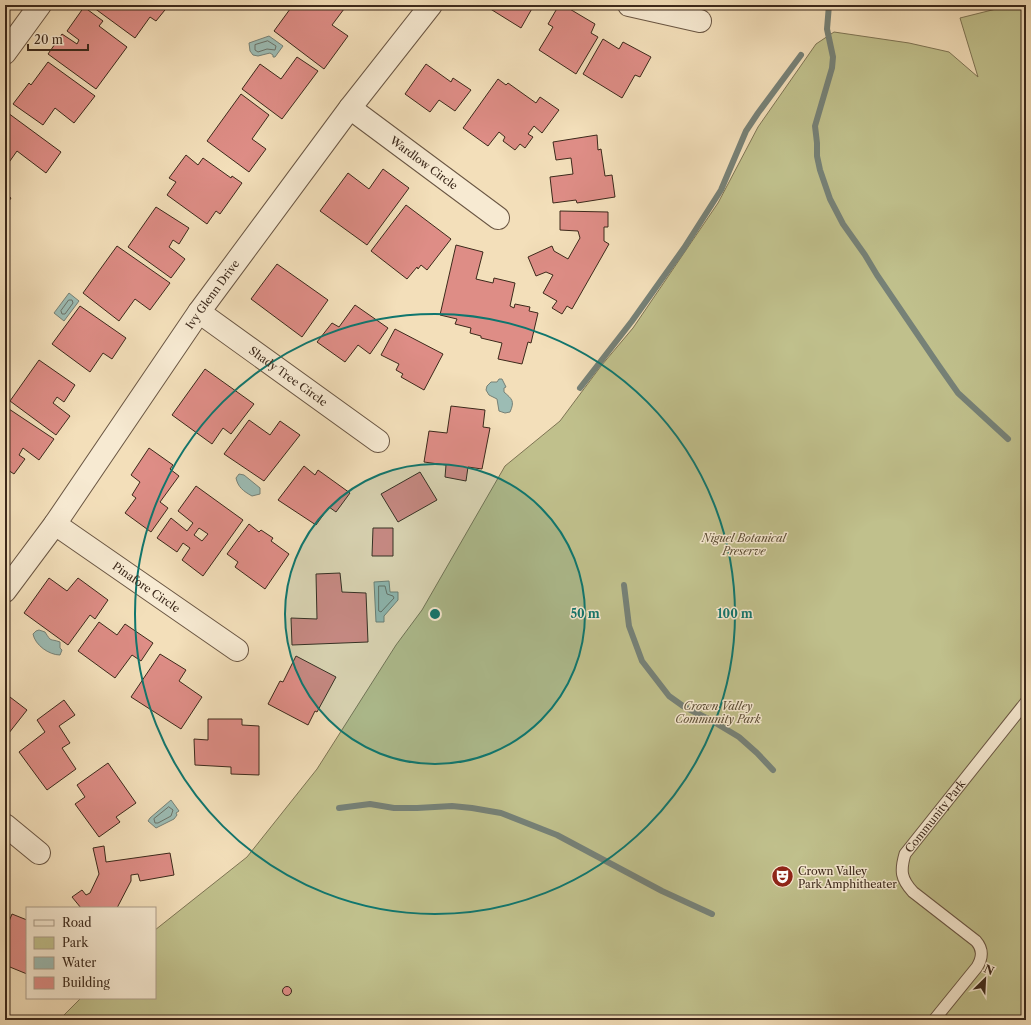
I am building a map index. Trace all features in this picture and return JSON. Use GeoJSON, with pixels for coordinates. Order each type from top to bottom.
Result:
{"type":"FeatureCollection","features":[{"type":"Feature","properties":{"kind":"street"},"geometry":{"type":"LineString","coordinates":[[5,53],[40,5]]}},
{"type":"Feature","properties":{"kind":"street","name":"Ivy Glenn Drive"},"geometry":{"type":"LineString","coordinates":[[5,591],[55,524],[199,312],[350,108],[431,5]]}},
{"type":"Feature","properties":{"kind":"street"},"geometry":{"type":"LineString","coordinates":[[629,5],[700,21]]}},
{"type":"Feature","properties":{"kind":"street","name":"Wardlow Circle"},"geometry":{"type":"LineString","coordinates":[[350,108],[498,218]]}},
{"type":"Feature","properties":{"kind":"street","name":"Shady Tree Circle"},"geometry":{"type":"LineString","coordinates":[[199,312],[378,441]]}},
{"type":"Feature","properties":{"kind":"street","name":"Pinafore Circle"},"geometry":{"type":"LineString","coordinates":[[55,524],[237,650]]}},
{"type":"Feature","properties":{"kind":"street"},"geometry":{"type":"LineString","coordinates":[[5,825],[39,853]]}},
{"type":"Feature","properties":{"kind":"lane","name":"Community Park"},"geometry":{"type":"LineString","coordinates":[[934,1020],[977,967],[981,960],[982,953],[980,946],[976,941],[923,900],[907,885],[903,878],[902,869],[905,854],[1026,702]]}},
{"type":"Feature","properties":{"kind":"green space","name":"Crown Valley Community Park"},"geometry":{"type":"Polygon","coordinates":[[[1012,5],[1026,5],[1026,1020],[59,1020],[80,999],[156,999],[156,929],[247,857],[317,769],[396,645],[422,610],[505,466],[560,421],[601,366],[633,328],[718,203],[758,127],[816,44],[834,32],[909,43],[949,52],[978,77],[960,18],[1012,5]]]}},
{"type":"Feature","properties":{"kind":"water"},"geometry":{"type":"Polygon","coordinates":[[[269,36],[283,46],[275,57],[273,57],[270,53],[258,56],[253,55],[250,51],[249,43],[269,36]]]}},
{"type":"Feature","properties":{"kind":"water"},"geometry":{"type":"Polygon","coordinates":[[[69,293],[79,301],[64,321],[54,313],[69,293]]]}},
{"type":"Feature","properties":{"kind":"water"},"geometry":{"type":"Polygon","coordinates":[[[499,379],[502,379],[506,387],[504,388],[504,392],[512,400],[510,412],[505,413],[499,411],[497,399],[489,395],[486,390],[487,386],[491,382],[497,382],[499,379]]]}},
{"type":"Feature","properties":{"kind":"water"},"geometry":{"type":"Polygon","coordinates":[[[239,474],[244,475],[260,488],[260,494],[252,496],[241,488],[236,478],[239,474]]]}},
{"type":"Feature","properties":{"kind":"water"},"geometry":{"type":"Polygon","coordinates":[[[389,581],[390,592],[398,592],[398,600],[384,616],[384,622],[376,622],[374,582],[389,581]]]}},
{"type":"Feature","properties":{"kind":"water"},"geometry":{"type":"Polygon","coordinates":[[[39,630],[45,632],[51,640],[60,642],[60,648],[62,650],[60,655],[56,655],[43,649],[37,642],[33,634],[39,630]]]}},
{"type":"Feature","properties":{"kind":"water"},"geometry":{"type":"Polygon","coordinates":[[[171,800],[179,811],[176,813],[177,815],[174,819],[156,828],[148,821],[171,800]]]}},
{"type":"Feature","properties":{"kind":"building"},"geometry":{"type":"Polygon","coordinates":[[[90,5],[169,5],[156,21],[150,17],[135,38],[90,5]]]}},
{"type":"Feature","properties":{"kind":"building"},"geometry":{"type":"Polygon","coordinates":[[[293,5],[339,5],[344,9],[332,25],[348,36],[324,69],[274,31],[293,5]]]}},
{"type":"Feature","properties":{"kind":"building"},"geometry":{"type":"Polygon","coordinates":[[[484,5],[534,5],[521,28],[484,5]]]}},
{"type":"Feature","properties":{"kind":"building"},"geometry":{"type":"Polygon","coordinates":[[[559,5],[563,5],[595,24],[591,33],[598,37],[576,74],[539,50],[553,27],[548,24],[559,5]]]}},
{"type":"Feature","properties":{"kind":"building"},"geometry":{"type":"Polygon","coordinates":[[[84,7],[103,21],[99,26],[127,47],[96,89],[48,54],[62,34],[77,44],[79,40],[67,31],[84,7]]]}},
{"type":"Feature","properties":{"kind":"building"},"geometry":{"type":"Polygon","coordinates":[[[603,39],[619,49],[623,42],[651,57],[640,77],[635,75],[622,98],[583,74],[603,39]]]}},
{"type":"Feature","properties":{"kind":"building"},"geometry":{"type":"Polygon","coordinates":[[[297,57],[318,71],[282,119],[242,89],[260,64],[281,79],[297,57]]]}},
{"type":"Feature","properties":{"kind":"building"},"geometry":{"type":"Polygon","coordinates":[[[48,62],[95,96],[74,123],[55,108],[43,125],[13,104],[29,83],[31,85],[48,62]]]}},
{"type":"Feature","properties":{"kind":"building"},"geometry":{"type":"Polygon","coordinates":[[[426,64],[451,82],[453,78],[471,90],[455,111],[439,100],[430,112],[405,94],[426,64]]]}},
{"type":"Feature","properties":{"kind":"building"},"geometry":{"type":"Polygon","coordinates":[[[498,79],[506,85],[508,83],[536,103],[540,97],[559,110],[542,133],[534,126],[528,134],[533,137],[525,148],[520,144],[515,150],[503,141],[505,137],[499,132],[488,146],[463,128],[498,79]]]}},
{"type":"Feature","properties":{"kind":"building"},"geometry":{"type":"Polygon","coordinates":[[[241,94],[269,115],[252,139],[266,149],[249,172],[207,141],[241,94]]]}},
{"type":"Feature","properties":{"kind":"building"},"geometry":{"type":"Polygon","coordinates":[[[8,113],[61,152],[46,173],[17,151],[5,168],[5,117],[8,113]]]}},
{"type":"Feature","properties":{"kind":"building"},"geometry":{"type":"Polygon","coordinates":[[[597,135],[598,150],[601,149],[605,176],[612,175],[615,197],[577,203],[576,200],[553,203],[550,177],[573,174],[571,158],[556,160],[553,142],[597,135]]]}},
{"type":"Feature","properties":{"kind":"building"},"geometry":{"type":"Polygon","coordinates":[[[186,155],[198,165],[203,158],[231,178],[232,176],[242,183],[220,214],[216,211],[207,224],[167,195],[176,182],[169,178],[186,155]]]}},
{"type":"Feature","properties":{"kind":"building"},"geometry":{"type":"Polygon","coordinates":[[[383,169],[409,188],[367,245],[320,211],[348,173],[369,189],[383,169]]]}},
{"type":"Feature","properties":{"kind":"building"},"geometry":{"type":"Polygon","coordinates":[[[5,194],[11,198],[5,207],[5,194]]]}},
{"type":"Feature","properties":{"kind":"building"},"geometry":{"type":"Polygon","coordinates":[[[406,205],[451,239],[427,270],[421,265],[418,269],[417,267],[407,279],[371,251],[406,205]]]}},
{"type":"Feature","properties":{"kind":"building"},"geometry":{"type":"Polygon","coordinates":[[[156,207],[189,228],[179,244],[173,240],[169,247],[185,259],[171,278],[128,247],[156,207]]]}},
{"type":"Feature","properties":{"kind":"building"},"geometry":{"type":"Polygon","coordinates":[[[560,211],[608,212],[608,227],[604,227],[604,241],[609,244],[572,309],[567,306],[562,314],[552,308],[557,301],[543,293],[553,275],[546,272],[536,276],[528,257],[552,246],[554,251],[568,259],[580,238],[578,231],[560,230],[560,211]]]}},
{"type":"Feature","properties":{"kind":"building"},"geometry":{"type":"Polygon","coordinates":[[[456,245],[483,252],[476,279],[493,283],[494,278],[515,283],[510,306],[514,308],[515,304],[530,307],[529,311],[538,313],[531,343],[528,342],[522,364],[498,359],[502,343],[481,338],[481,336],[470,333],[471,328],[455,324],[457,319],[440,315],[456,245]]]}},
{"type":"Feature","properties":{"kind":"building"},"geometry":{"type":"Polygon","coordinates":[[[117,246],[170,283],[150,310],[135,299],[119,321],[83,293],[117,246]]]}},
{"type":"Feature","properties":{"kind":"building"},"geometry":{"type":"Polygon","coordinates":[[[277,264],[328,300],[302,337],[251,299],[277,264]]]}},
{"type":"Feature","properties":{"kind":"building"},"geometry":{"type":"Polygon","coordinates":[[[355,305],[388,328],[370,354],[358,345],[345,362],[317,342],[332,323],[339,327],[355,305]]]}},
{"type":"Feature","properties":{"kind":"building"},"geometry":{"type":"Polygon","coordinates":[[[80,306],[126,338],[112,359],[103,353],[90,372],[52,344],[80,306]]]}},
{"type":"Feature","properties":{"kind":"building"},"geometry":{"type":"Polygon","coordinates":[[[395,329],[443,354],[424,390],[401,377],[403,374],[396,370],[399,364],[381,355],[395,329]]]}},
{"type":"Feature","properties":{"kind":"building"},"geometry":{"type":"Polygon","coordinates":[[[39,360],[75,385],[64,402],[57,397],[53,403],[70,416],[56,435],[10,401],[39,360]]]}},
{"type":"Feature","properties":{"kind":"building"},"geometry":{"type":"Polygon","coordinates":[[[205,369],[254,404],[231,434],[223,428],[212,444],[172,415],[205,369]]]}},
{"type":"Feature","properties":{"kind":"building"},"geometry":{"type":"Polygon","coordinates":[[[451,406],[485,410],[483,427],[490,428],[482,469],[468,467],[466,481],[445,477],[446,465],[424,462],[429,431],[447,433],[451,406]]]}},
{"type":"Feature","properties":{"kind":"building"},"geometry":{"type":"Polygon","coordinates":[[[6,407],[54,439],[39,460],[23,448],[19,455],[25,459],[14,474],[5,468],[6,407]]]}},
{"type":"Feature","properties":{"kind":"building"},"geometry":{"type":"Polygon","coordinates":[[[249,420],[270,435],[280,421],[300,435],[264,481],[224,454],[249,420]]]}},
{"type":"Feature","properties":{"kind":"building"},"geometry":{"type":"Polygon","coordinates":[[[149,448],[173,465],[170,469],[179,476],[160,502],[168,508],[151,532],[125,513],[136,498],[132,495],[140,482],[131,475],[149,448]]]}},
{"type":"Feature","properties":{"kind":"building"},"geometry":{"type":"Polygon","coordinates":[[[304,466],[315,475],[318,470],[350,493],[336,512],[329,507],[316,525],[278,500],[304,466]]]}},
{"type":"Feature","properties":{"kind":"building"},"geometry":{"type":"Polygon","coordinates":[[[420,472],[437,500],[398,522],[381,494],[420,472]]]}},
{"type":"Feature","properties":{"kind":"building"},"geometry":{"type":"Polygon","coordinates":[[[196,486],[243,520],[203,576],[182,560],[190,548],[183,543],[177,552],[157,538],[171,518],[187,531],[193,523],[178,511],[196,486]],[[199,528],[194,535],[202,541],[208,534],[199,528]]]}},
{"type":"Feature","properties":{"kind":"building"},"geometry":{"type":"Polygon","coordinates":[[[249,524],[259,532],[261,530],[273,538],[271,541],[289,554],[265,589],[235,567],[238,562],[227,554],[249,524]]]}},
{"type":"Feature","properties":{"kind":"building"},"geometry":{"type":"Polygon","coordinates":[[[373,528],[393,528],[393,556],[372,556],[373,528]]]}},
{"type":"Feature","properties":{"kind":"building"},"geometry":{"type":"Polygon","coordinates":[[[340,573],[342,592],[366,593],[368,642],[292,645],[291,618],[317,619],[316,574],[340,573]]]}},
{"type":"Feature","properties":{"kind":"building"},"geometry":{"type":"Polygon","coordinates":[[[49,578],[67,591],[78,578],[108,600],[95,619],[90,615],[68,645],[24,613],[49,578]]]}},
{"type":"Feature","properties":{"kind":"building"},"geometry":{"type":"Polygon","coordinates":[[[99,622],[117,635],[125,624],[153,643],[141,661],[132,655],[115,678],[78,651],[99,622]]]}},
{"type":"Feature","properties":{"kind":"building"},"geometry":{"type":"Polygon","coordinates":[[[160,654],[186,670],[179,681],[202,697],[181,729],[131,697],[160,654]]]}},
{"type":"Feature","properties":{"kind":"building"},"geometry":{"type":"Polygon","coordinates":[[[296,656],[336,677],[317,712],[315,711],[308,725],[268,704],[280,681],[283,682],[296,656]]]}},
{"type":"Feature","properties":{"kind":"building"},"geometry":{"type":"Polygon","coordinates":[[[5,686],[9,689],[6,694],[27,710],[5,738],[5,686]]]}},
{"type":"Feature","properties":{"kind":"building"},"geometry":{"type":"Polygon","coordinates":[[[64,700],[75,715],[59,726],[70,743],[62,748],[76,769],[47,790],[19,752],[45,732],[37,720],[64,700]]]}},
{"type":"Feature","properties":{"kind":"building"},"geometry":{"type":"Polygon","coordinates":[[[208,719],[242,719],[242,725],[259,726],[259,775],[231,774],[231,767],[195,765],[194,739],[208,740],[208,719]]]}},
{"type":"Feature","properties":{"kind":"building"},"geometry":{"type":"Polygon","coordinates":[[[108,763],[136,803],[116,817],[120,822],[99,837],[75,804],[85,797],[77,785],[108,763]]]}},
{"type":"Feature","properties":{"kind":"building"},"geometry":{"type":"Polygon","coordinates":[[[104,846],[106,862],[170,853],[174,875],[140,881],[138,874],[131,875],[131,881],[118,907],[80,907],[72,897],[82,890],[86,895],[90,893],[99,874],[93,848],[104,846]]]}},
{"type":"Feature","properties":{"kind":"building"},"geometry":{"type":"Polygon","coordinates":[[[12,914],[26,920],[26,974],[5,965],[5,931],[12,914]]]}},
{"type":"Feature","properties":{"kind":"building"},"geometry":{"type":"Polygon","coordinates":[[[285,987],[289,987],[291,991],[289,995],[285,995],[283,993],[283,989],[285,987]]]}},
{"type":"Feature","properties":{"kind":"waterway"},"geometry":{"type":"LineString","coordinates":[[829,5],[827,29],[833,57],[832,68],[815,126],[817,156],[830,199],[843,224],[958,393],[1008,439]]}},
{"type":"Feature","properties":{"kind":"waterway"},"geometry":{"type":"LineString","coordinates":[[580,388],[632,321],[684,248],[721,190],[746,131],[801,55]]}},
{"type":"Feature","properties":{"kind":"waterway"},"geometry":{"type":"LineString","coordinates":[[624,585],[629,626],[642,661],[669,696],[683,706],[739,737],[773,770]]}},
{"type":"Feature","properties":{"kind":"waterway"},"geometry":{"type":"LineString","coordinates":[[339,808],[370,804],[394,808],[452,806],[501,813],[557,835],[662,891],[712,914]]}},
{"type":"Feature","properties":{"kind":"place","name":"Crown Valley Park Amphitheater"},"geometry":{"type":"Point","coordinates":[783,877]}},
{"type":"Feature","properties":{"kind":"park label","name":"Niguel Botanical Preserve"},"geometry":{"type":"Point","coordinates":[744,544]}}]}
